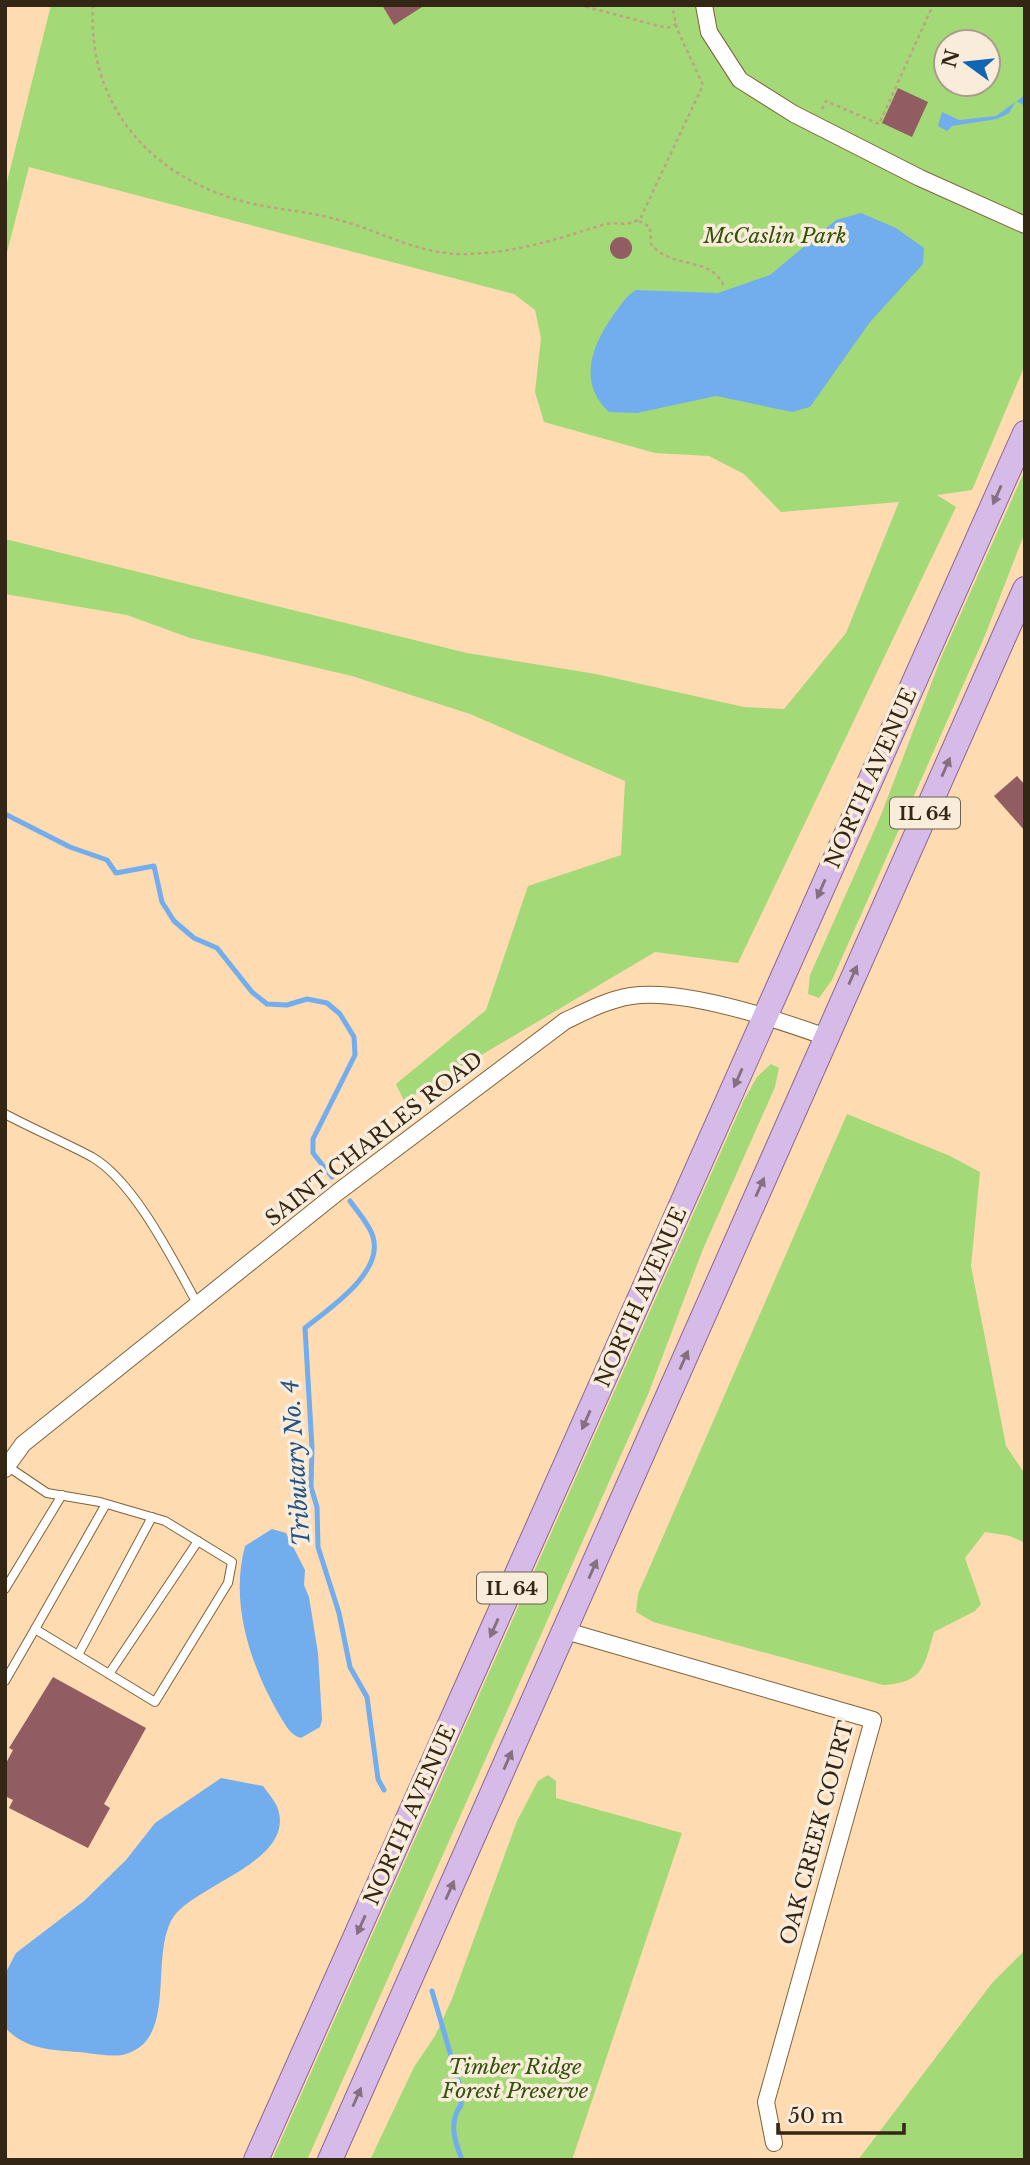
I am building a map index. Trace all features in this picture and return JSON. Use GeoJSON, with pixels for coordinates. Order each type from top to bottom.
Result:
{"type":"FeatureCollection","features":[{"type":"Feature","properties":{"kind":"main road","name":"NORTH AVENUE"},"geometry":{"type":"LineString","coordinates":[[256,2160],[1025,433]]}},
{"type":"Feature","properties":{"kind":"main road","name":"IL 64"},"geometry":{"type":"LineString","coordinates":[[330,2160],[1025,589]]}},
{"type":"Feature","properties":{"kind":"street"},"geometry":{"type":"LineString","coordinates":[[704,5],[709,32],[740,80],[815,125],[920,178],[1025,225]]}},
{"type":"Feature","properties":{"kind":"street","name":"SAINT CHARLES ROAD"},"geometry":{"type":"LineString","coordinates":[[6,1467],[23,1444],[338,1192],[565,1021],[602,1003],[632,996],[667,996],[765,1015],[826,1037]]}},
{"type":"Feature","properties":{"kind":"street","name":"OAK CREEK COURT"},"geometry":{"type":"LineString","coordinates":[[566,1631],[873,1720],[766,2102],[774,2143]]}},
{"type":"Feature","properties":{"kind":"lane"},"geometry":{"type":"LineString","coordinates":[[5,1114],[54,1141],[94,1158],[128,1191],[163,1242],[198,1305]]}},
{"type":"Feature","properties":{"kind":"lane"},"geometry":{"type":"LineString","coordinates":[[6,1467],[47,1493],[106,1504],[164,1521],[232,1562],[229,1583],[155,1702],[35,1629]]}},
{"type":"Feature","properties":{"kind":"lane"},"geometry":{"type":"LineString","coordinates":[[5,1589],[62,1495]]}},
{"type":"Feature","properties":{"kind":"lane"},"geometry":{"type":"LineString","coordinates":[[5,1681],[106,1504]]}},
{"type":"Feature","properties":{"kind":"lane"},"geometry":{"type":"LineString","coordinates":[[78,1655],[152,1517]]}},
{"type":"Feature","properties":{"kind":"lane"},"geometry":{"type":"LineString","coordinates":[[109,1674],[198,1541]]}},
{"type":"Feature","properties":{"kind":"path"},"geometry":{"type":"LineString","coordinates":[[93,5],[97,59],[110,100],[136,140],[173,169],[224,194],[256,204],[336,219],[412,246],[460,254],[518,250],[565,238],[603,224],[627,225],[638,220],[703,85],[676,24],[672,5]]}},
{"type":"Feature","properties":{"kind":"path"},"geometry":{"type":"LineString","coordinates":[[579,5],[667,28],[676,24]]}},
{"type":"Feature","properties":{"kind":"path"},"geometry":{"type":"LineString","coordinates":[[815,125],[826,101],[879,124],[933,5]]}},
{"type":"Feature","properties":{"kind":"path"},"geometry":{"type":"LineString","coordinates":[[638,220],[650,227],[651,244],[662,255],[705,266],[717,274],[724,286]]}},
{"type":"Feature","properties":{"kind":"green space","name":"McCaslin Park"},"geometry":{"type":"Polygon","coordinates":[[[51,5],[1025,5],[1025,365],[972,490],[937,495],[956,507],[738,963],[655,952],[404,1101],[396,1084],[486,1010],[528,886],[621,855],[625,781],[470,714],[352,676],[190,638],[127,615],[5,594],[5,539],[467,653],[596,674],[744,707],[784,709],[846,633],[899,502],[781,512],[744,474],[709,456],[655,453],[544,422],[535,392],[541,338],[535,310],[514,294],[29,167],[5,260],[5,190],[51,5]]]}},
{"type":"Feature","properties":{"kind":"green space"},"geometry":{"type":"Polygon","coordinates":[[[1025,470],[1025,532],[984,638],[832,980],[819,998],[808,994],[810,975],[881,815],[941,658],[1025,470]]]}},
{"type":"Feature","properties":{"kind":"green space"},"geometry":{"type":"Polygon","coordinates":[[[771,1064],[779,1068],[775,1087],[703,1249],[649,1392],[307,2160],[272,2160],[744,1100],[757,1077],[771,1064]]]}},
{"type":"Feature","properties":{"kind":"green space"},"geometry":{"type":"Polygon","coordinates":[[[847,1114],[950,1156],[980,1172],[971,1266],[1006,1446],[1025,1474],[1025,1543],[1010,1536],[985,1532],[965,1558],[981,1604],[975,1611],[934,1632],[924,1664],[914,1677],[896,1684],[883,1685],[653,1622],[636,1612],[638,1594],[847,1114]]]}},
{"type":"Feature","properties":{"kind":"green space","name":"Timber Ridge Forest Preserve"},"geometry":{"type":"Polygon","coordinates":[[[548,1775],[556,1781],[556,1798],[682,1833],[572,2160],[370,2160],[414,2067],[435,2036],[452,1999],[517,1821],[538,1781],[548,1775]]]}},
{"type":"Feature","properties":{"kind":"green space"},"geometry":{"type":"Polygon","coordinates":[[[1025,1950],[1025,2160],[858,2160],[992,1983],[1025,1950]]]}},
{"type":"Feature","properties":{"kind":"water"},"geometry":{"type":"Polygon","coordinates":[[[1025,95],[1025,106],[1016,101],[1025,95]]]}},
{"type":"Feature","properties":{"kind":"water"},"geometry":{"type":"Polygon","coordinates":[[[1015,102],[1009,113],[997,119],[952,126],[947,131],[938,126],[942,112],[959,120],[996,116],[1015,102]]]}},
{"type":"Feature","properties":{"kind":"water"},"geometry":{"type":"Polygon","coordinates":[[[861,213],[896,228],[924,248],[923,264],[870,322],[810,407],[792,412],[716,396],[637,413],[609,412],[599,400],[591,376],[594,351],[606,326],[632,292],[718,293],[770,275],[836,220],[861,213]]]}},
{"type":"Feature","properties":{"kind":"water"},"geometry":{"type":"Polygon","coordinates":[[[272,1529],[286,1533],[305,1570],[304,1585],[309,1597],[318,1653],[322,1720],[320,1727],[301,1738],[287,1728],[267,1692],[251,1652],[241,1610],[241,1567],[245,1546],[272,1529]]]}},
{"type":"Feature","properties":{"kind":"water"},"geometry":{"type":"Polygon","coordinates":[[[221,1778],[263,1786],[278,1810],[279,1830],[257,1859],[202,1894],[174,1916],[163,1951],[158,2013],[152,2031],[142,2045],[126,2054],[102,2055],[39,2047],[12,2034],[5,2027],[5,1974],[16,1953],[84,1901],[126,1860],[155,1823],[221,1778]]]}},
{"type":"Feature","properties":{"kind":"building"},"geometry":{"type":"Polygon","coordinates":[[[382,5],[425,5],[394,25],[382,5]]]}},
{"type":"Feature","properties":{"kind":"building"},"geometry":{"type":"Polygon","coordinates":[[[898,88],[928,102],[912,137],[882,123],[898,88]]]}},
{"type":"Feature","properties":{"kind":"building"},"geometry":{"type":"Polygon","coordinates":[[[621,237],[629,240],[632,248],[629,256],[621,259],[613,256],[610,248],[613,240],[621,237]]]}},
{"type":"Feature","properties":{"kind":"building"},"geometry":{"type":"Polygon","coordinates":[[[1017,776],[1025,785],[1025,831],[994,796],[1017,776]]]}},
{"type":"Feature","properties":{"kind":"building"},"geometry":{"type":"Polygon","coordinates":[[[53,1677],[146,1728],[104,1804],[110,1808],[88,1848],[9,1808],[13,1800],[5,1796],[5,1765],[13,1750],[9,1748],[53,1677]]]}},
{"type":"Feature","properties":{"kind":"waterway","name":"Tributary No. 4"},"geometry":{"type":"LineString","coordinates":[[5,814],[70,847],[107,860],[116,873],[154,866],[162,902],[174,921],[194,938],[217,948],[252,992],[267,1004],[287,1005],[307,999],[327,1003],[340,1014],[354,1037],[355,1055],[313,1139],[313,1153],[332,1177]]}},
{"type":"Feature","properties":{"kind":"waterway","name":"Tributary No. 4"},"geometry":{"type":"LineString","coordinates":[[350,1201],[371,1232],[374,1250],[370,1264],[352,1289],[305,1328],[312,1448],[311,1487],[317,1507],[318,1547],[339,1613],[350,1667],[367,1697],[378,1779],[384,1790]]}},
{"type":"Feature","properties":{"kind":"waterway","name":"Tributary No. 4"},"geometry":{"type":"LineString","coordinates":[[432,1991],[461,2090],[461,2105],[454,2125],[455,2139],[462,2160]]}}]}
